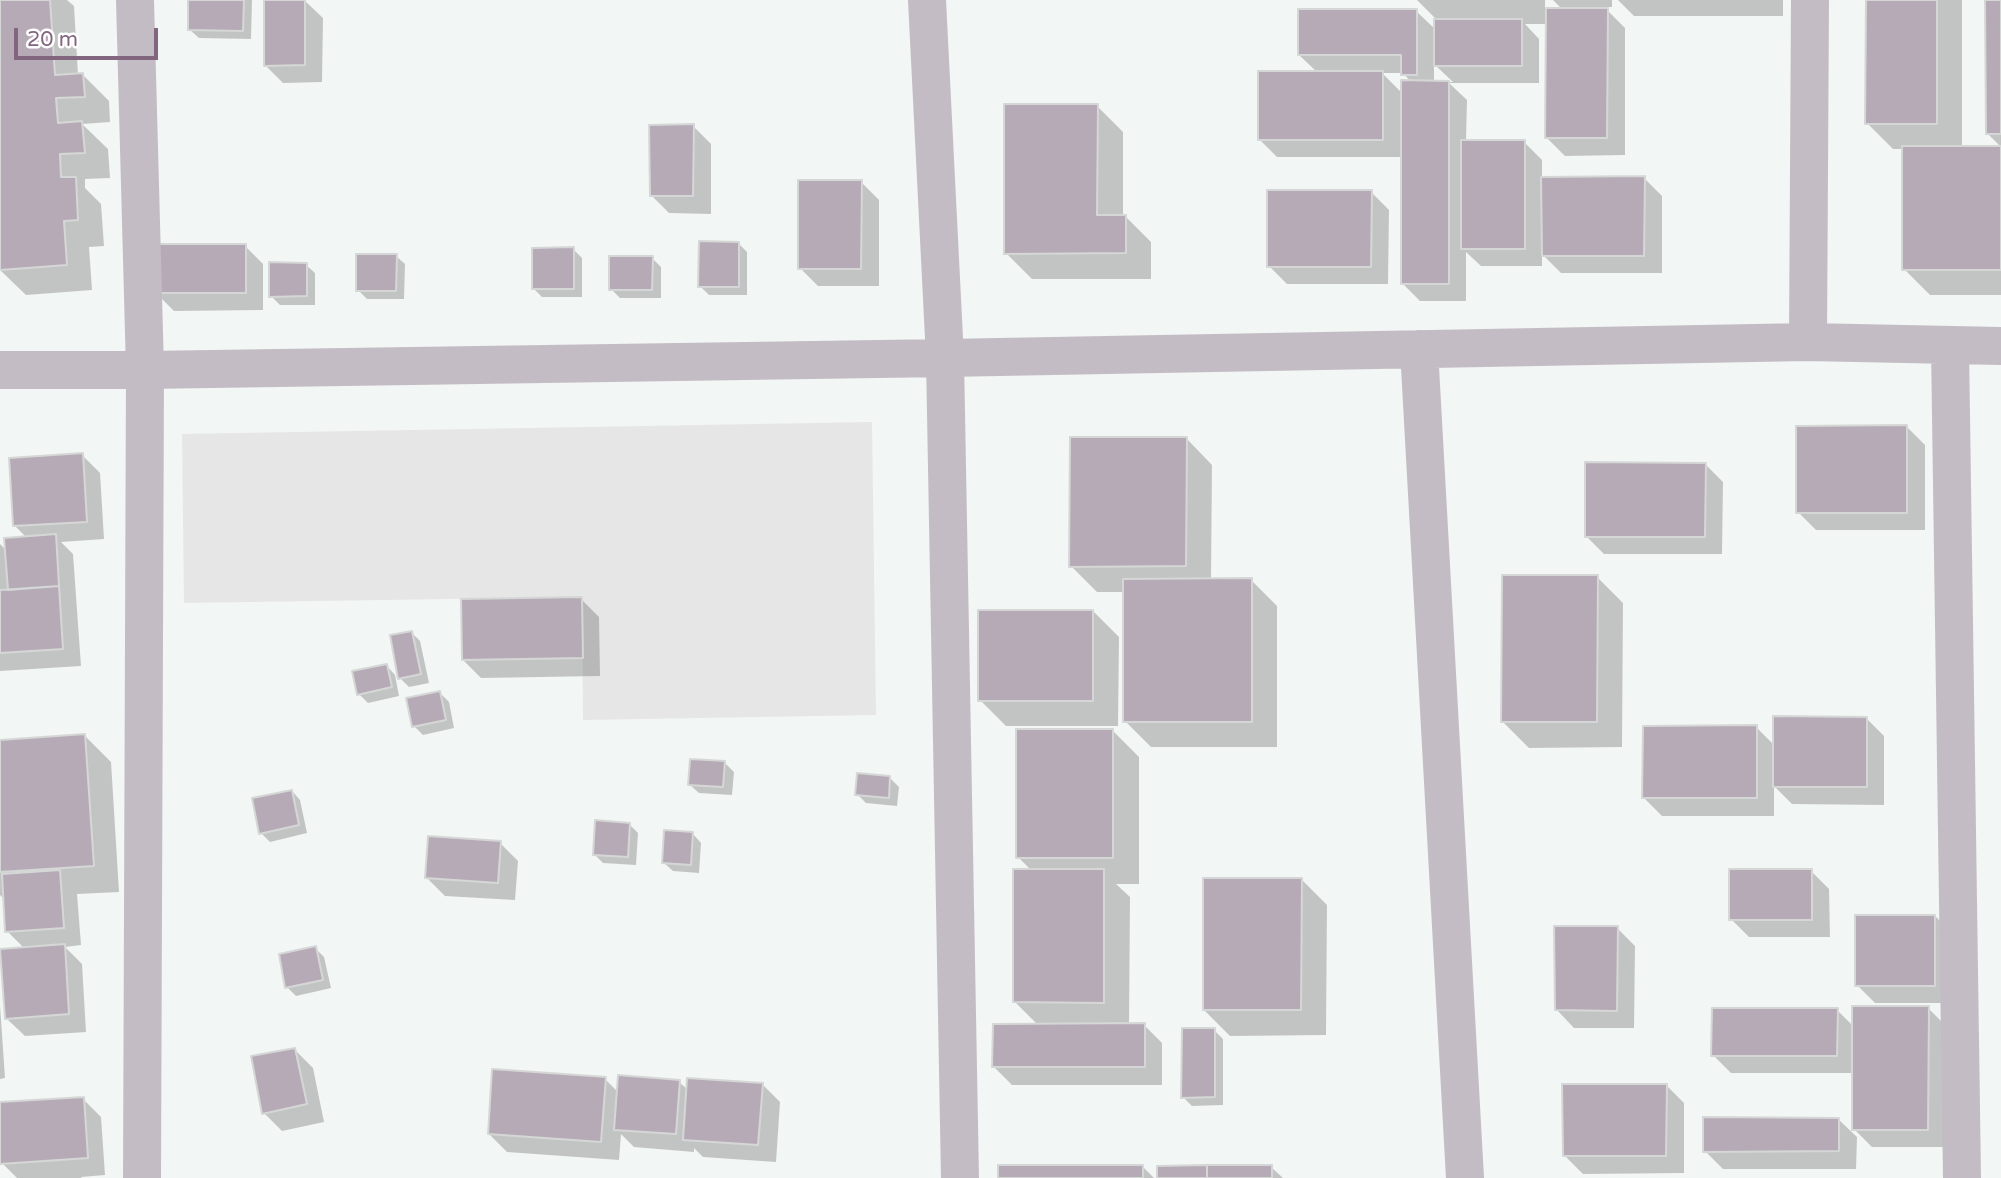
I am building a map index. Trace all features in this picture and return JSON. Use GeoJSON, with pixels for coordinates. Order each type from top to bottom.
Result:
{"type":"FeatureCollection","features":[{"type":"Feature","properties":{"kind":"street"},"geometry":{"type":"LineString","coordinates":[[135,0],[145,370],[142,1178]]}},
{"type":"Feature","properties":{"kind":"street"},"geometry":{"type":"LineString","coordinates":[[927,0],[945,358],[960,1178]]}},
{"type":"Feature","properties":{"kind":"street"},"geometry":{"type":"LineString","coordinates":[[1808,342],[1810,0]]}},
{"type":"Feature","properties":{"kind":"street"},"geometry":{"type":"LineString","coordinates":[[0,370],[945,358],[1808,342],[2001,346]]}},
{"type":"Feature","properties":{"kind":"street"},"geometry":{"type":"LineString","coordinates":[[1950,346],[1962,1178]]}},
{"type":"Feature","properties":{"kind":"street"},"geometry":{"type":"LineString","coordinates":[[1419,349],[1465,1178]]}},
{"type":"Feature","properties":{"kind":"shaded area"},"geometry":{"type":"Polygon","coordinates":[[[872,422],[876,715],[583,720],[582,597],[184,603],[182,434],[872,422]]]}},
{"type":"Feature","properties":{"kind":"building"},"geometry":{"type":"Polygon","coordinates":[[[0,0],[50,0],[55,75],[83,73],[85,97],[56,98],[58,123],[82,121],[85,153],[60,154],[61,177],[76,177],[78,220],[64,221],[67,265],[0,270],[0,0]]]}},
{"type":"Feature","properties":{"kind":"building"},"geometry":{"type":"Polygon","coordinates":[[[188,0],[244,0],[243,31],[188,30],[188,0]]]}},
{"type":"Feature","properties":{"kind":"building"},"geometry":{"type":"Polygon","coordinates":[[[264,0],[305,0],[305,65],[264,66],[264,0]]]}},
{"type":"Feature","properties":{"kind":"building"},"geometry":{"type":"Polygon","coordinates":[[[1866,0],[1937,0],[1937,124],[1865,124],[1866,0]]]}},
{"type":"Feature","properties":{"kind":"building"},"geometry":{"type":"Polygon","coordinates":[[[1985,0],[2001,0],[2001,134],[1986,134],[1985,0]]]}},
{"type":"Feature","properties":{"kind":"building"},"geometry":{"type":"Polygon","coordinates":[[[1546,8],[1608,8],[1607,138],[1545,138],[1546,8]]]}},
{"type":"Feature","properties":{"kind":"building"},"geometry":{"type":"Polygon","coordinates":[[[1298,9],[1417,9],[1417,75],[1401,75],[1401,55],[1298,55],[1298,9]]]}},
{"type":"Feature","properties":{"kind":"building"},"geometry":{"type":"Polygon","coordinates":[[[1434,19],[1522,19],[1522,66],[1434,66],[1434,19]]]}},
{"type":"Feature","properties":{"kind":"building"},"geometry":{"type":"Polygon","coordinates":[[[1258,71],[1383,71],[1383,140],[1258,140],[1258,71]]]}},
{"type":"Feature","properties":{"kind":"building"},"geometry":{"type":"Polygon","coordinates":[[[1401,80],[1449,81],[1449,284],[1401,284],[1401,80]]]}},
{"type":"Feature","properties":{"kind":"building"},"geometry":{"type":"Polygon","coordinates":[[[1004,104],[1098,104],[1097,215],[1126,215],[1126,253],[1004,254],[1004,104]]]}},
{"type":"Feature","properties":{"kind":"building"},"geometry":{"type":"Polygon","coordinates":[[[694,124],[693,196],[650,196],[649,125],[694,124]]]}},
{"type":"Feature","properties":{"kind":"building"},"geometry":{"type":"Polygon","coordinates":[[[1461,140],[1525,140],[1525,249],[1461,249],[1461,140]]]}},
{"type":"Feature","properties":{"kind":"building"},"geometry":{"type":"Polygon","coordinates":[[[1902,146],[2001,146],[2001,270],[1902,270],[1902,146]]]}},
{"type":"Feature","properties":{"kind":"building"},"geometry":{"type":"Polygon","coordinates":[[[1645,176],[1644,256],[1542,256],[1541,177],[1645,176]]]}},
{"type":"Feature","properties":{"kind":"building"},"geometry":{"type":"Polygon","coordinates":[[[798,180],[862,180],[861,269],[798,269],[798,180]]]}},
{"type":"Feature","properties":{"kind":"building"},"geometry":{"type":"Polygon","coordinates":[[[1267,190],[1372,190],[1371,267],[1267,267],[1267,190]]]}},
{"type":"Feature","properties":{"kind":"building"},"geometry":{"type":"Polygon","coordinates":[[[699,241],[739,242],[739,287],[698,287],[699,241]]]}},
{"type":"Feature","properties":{"kind":"building"},"geometry":{"type":"Polygon","coordinates":[[[154,244],[246,244],[246,293],[154,293],[154,244]]]}},
{"type":"Feature","properties":{"kind":"building"},"geometry":{"type":"Polygon","coordinates":[[[574,247],[574,289],[532,289],[532,248],[574,247]]]}},
{"type":"Feature","properties":{"kind":"building"},"geometry":{"type":"Polygon","coordinates":[[[356,254],[397,254],[396,291],[356,291],[356,254]]]}},
{"type":"Feature","properties":{"kind":"building"},"geometry":{"type":"Polygon","coordinates":[[[609,256],[653,256],[652,290],[609,290],[609,256]]]}},
{"type":"Feature","properties":{"kind":"building"},"geometry":{"type":"Polygon","coordinates":[[[269,262],[307,263],[307,296],[269,297],[269,262]]]}},
{"type":"Feature","properties":{"kind":"building"},"geometry":{"type":"Polygon","coordinates":[[[1907,425],[1907,513],[1796,513],[1796,426],[1907,425]]]}},
{"type":"Feature","properties":{"kind":"building"},"geometry":{"type":"Polygon","coordinates":[[[1070,437],[1187,437],[1186,566],[1069,567],[1070,437]]]}},
{"type":"Feature","properties":{"kind":"building"},"geometry":{"type":"Polygon","coordinates":[[[83,453],[87,522],[13,526],[9,458],[83,453]]]}},
{"type":"Feature","properties":{"kind":"building"},"geometry":{"type":"Polygon","coordinates":[[[1585,462],[1706,463],[1705,537],[1585,537],[1585,462]]]}},
{"type":"Feature","properties":{"kind":"building"},"geometry":{"type":"Polygon","coordinates":[[[56,534],[59,586],[8,590],[4,538],[56,534]]]}},
{"type":"Feature","properties":{"kind":"building"},"geometry":{"type":"Polygon","coordinates":[[[1502,575],[1598,575],[1597,722],[1501,722],[1502,575]]]}},
{"type":"Feature","properties":{"kind":"building"},"geometry":{"type":"Polygon","coordinates":[[[1252,578],[1252,722],[1123,722],[1123,579],[1252,578]]]}},
{"type":"Feature","properties":{"kind":"building"},"geometry":{"type":"Polygon","coordinates":[[[59,586],[63,649],[0,653],[0,590],[59,586]]]}},
{"type":"Feature","properties":{"kind":"building"},"geometry":{"type":"Polygon","coordinates":[[[582,597],[583,658],[462,660],[461,599],[582,597]]]}},
{"type":"Feature","properties":{"kind":"building"},"geometry":{"type":"Polygon","coordinates":[[[978,610],[1093,610],[1093,701],[978,701],[978,610]]]}},
{"type":"Feature","properties":{"kind":"building"},"geometry":{"type":"Polygon","coordinates":[[[412,631],[421,674],[398,679],[390,635],[412,631]]]}},
{"type":"Feature","properties":{"kind":"building"},"geometry":{"type":"Polygon","coordinates":[[[387,664],[392,687],[357,695],[352,671],[387,664]]]}},
{"type":"Feature","properties":{"kind":"building"},"geometry":{"type":"Polygon","coordinates":[[[440,691],[446,720],[412,727],[406,698],[440,691]]]}},
{"type":"Feature","properties":{"kind":"building"},"geometry":{"type":"Polygon","coordinates":[[[1773,716],[1867,717],[1867,787],[1773,787],[1773,716]]]}},
{"type":"Feature","properties":{"kind":"building"},"geometry":{"type":"Polygon","coordinates":[[[1757,725],[1757,798],[1642,798],[1643,726],[1757,725]]]}},
{"type":"Feature","properties":{"kind":"building"},"geometry":{"type":"Polygon","coordinates":[[[1016,729],[1113,729],[1113,858],[1016,858],[1016,729]]]}},
{"type":"Feature","properties":{"kind":"building"},"geometry":{"type":"Polygon","coordinates":[[[85,734],[94,866],[0,872],[0,740],[85,734]]]}},
{"type":"Feature","properties":{"kind":"building"},"geometry":{"type":"Polygon","coordinates":[[[690,759],[725,761],[723,787],[688,785],[690,759]]]}},
{"type":"Feature","properties":{"kind":"building"},"geometry":{"type":"Polygon","coordinates":[[[857,773],[890,776],[889,798],[855,795],[857,773]]]}},
{"type":"Feature","properties":{"kind":"building"},"geometry":{"type":"Polygon","coordinates":[[[292,790],[299,825],[259,834],[252,798],[292,790]]]}},
{"type":"Feature","properties":{"kind":"building"},"geometry":{"type":"Polygon","coordinates":[[[595,820],[630,823],[628,857],[593,855],[595,820]]]}},
{"type":"Feature","properties":{"kind":"building"},"geometry":{"type":"Polygon","coordinates":[[[664,830],[693,832],[691,865],[662,863],[664,830]]]}},
{"type":"Feature","properties":{"kind":"building"},"geometry":{"type":"Polygon","coordinates":[[[428,836],[501,841],[498,883],[425,878],[428,836]]]}},
{"type":"Feature","properties":{"kind":"building"},"geometry":{"type":"Polygon","coordinates":[[[1013,869],[1104,869],[1104,1003],[1013,1002],[1013,869]]]}},
{"type":"Feature","properties":{"kind":"building"},"geometry":{"type":"Polygon","coordinates":[[[1729,869],[1812,869],[1812,920],[1729,920],[1729,869]]]}},
{"type":"Feature","properties":{"kind":"building"},"geometry":{"type":"Polygon","coordinates":[[[60,870],[64,928],[5,932],[2,874],[60,870]]]}},
{"type":"Feature","properties":{"kind":"building"},"geometry":{"type":"Polygon","coordinates":[[[1203,878],[1302,878],[1301,1010],[1203,1010],[1203,878]]]}},
{"type":"Feature","properties":{"kind":"building"},"geometry":{"type":"Polygon","coordinates":[[[1855,915],[1935,915],[1935,986],[1855,986],[1855,915]]]}},
{"type":"Feature","properties":{"kind":"building"},"geometry":{"type":"Polygon","coordinates":[[[1554,926],[1618,926],[1617,1011],[1555,1010],[1554,926]]]}},
{"type":"Feature","properties":{"kind":"building"},"geometry":{"type":"Polygon","coordinates":[[[65,944],[69,1014],[5,1019],[0,949],[65,944]]]}},
{"type":"Feature","properties":{"kind":"building"},"geometry":{"type":"Polygon","coordinates":[[[316,946],[323,980],[285,988],[279,954],[316,946]]]}},
{"type":"Feature","properties":{"kind":"building"},"geometry":{"type":"Polygon","coordinates":[[[1852,1006],[1929,1006],[1928,1130],[1852,1130],[1852,1006]]]}},
{"type":"Feature","properties":{"kind":"building"},"geometry":{"type":"Polygon","coordinates":[[[1712,1008],[1838,1008],[1837,1056],[1711,1056],[1712,1008]]]}},
{"type":"Feature","properties":{"kind":"building"},"geometry":{"type":"Polygon","coordinates":[[[1145,1023],[1145,1067],[992,1067],[993,1024],[1145,1023]]]}},
{"type":"Feature","properties":{"kind":"building"},"geometry":{"type":"Polygon","coordinates":[[[1182,1028],[1215,1028],[1215,1097],[1181,1098],[1182,1028]]]}},
{"type":"Feature","properties":{"kind":"building"},"geometry":{"type":"Polygon","coordinates":[[[295,1048],[307,1104],[262,1114],[251,1056],[295,1048]]]}},
{"type":"Feature","properties":{"kind":"building"},"geometry":{"type":"Polygon","coordinates":[[[492,1069],[606,1077],[601,1142],[488,1134],[492,1069]]]}},
{"type":"Feature","properties":{"kind":"building"},"geometry":{"type":"Polygon","coordinates":[[[618,1075],[680,1080],[676,1134],[614,1130],[618,1075]]]}},
{"type":"Feature","properties":{"kind":"building"},"geometry":{"type":"Polygon","coordinates":[[[687,1078],[763,1083],[758,1145],[683,1140],[687,1078]]]}},
{"type":"Feature","properties":{"kind":"building"},"geometry":{"type":"Polygon","coordinates":[[[1562,1084],[1667,1084],[1666,1156],[1563,1156],[1562,1084]]]}},
{"type":"Feature","properties":{"kind":"building"},"geometry":{"type":"Polygon","coordinates":[[[84,1097],[88,1158],[0,1164],[0,1102],[84,1097]]]}},
{"type":"Feature","properties":{"kind":"building"},"geometry":{"type":"Polygon","coordinates":[[[1703,1117],[1839,1118],[1839,1151],[1703,1152],[1703,1117]]]}},
{"type":"Feature","properties":{"kind":"building"},"geometry":{"type":"Polygon","coordinates":[[[998,1165],[1143,1165],[1143,1178],[998,1178],[998,1165]]]}},
{"type":"Feature","properties":{"kind":"building"},"geometry":{"type":"Polygon","coordinates":[[[1207,1165],[1272,1165],[1272,1178],[1207,1178],[1207,1165]]]}},
{"type":"Feature","properties":{"kind":"building"},"geometry":{"type":"Polygon","coordinates":[[[1207,1165],[1207,1178],[1157,1178],[1157,1166],[1207,1165]]]}}]}
